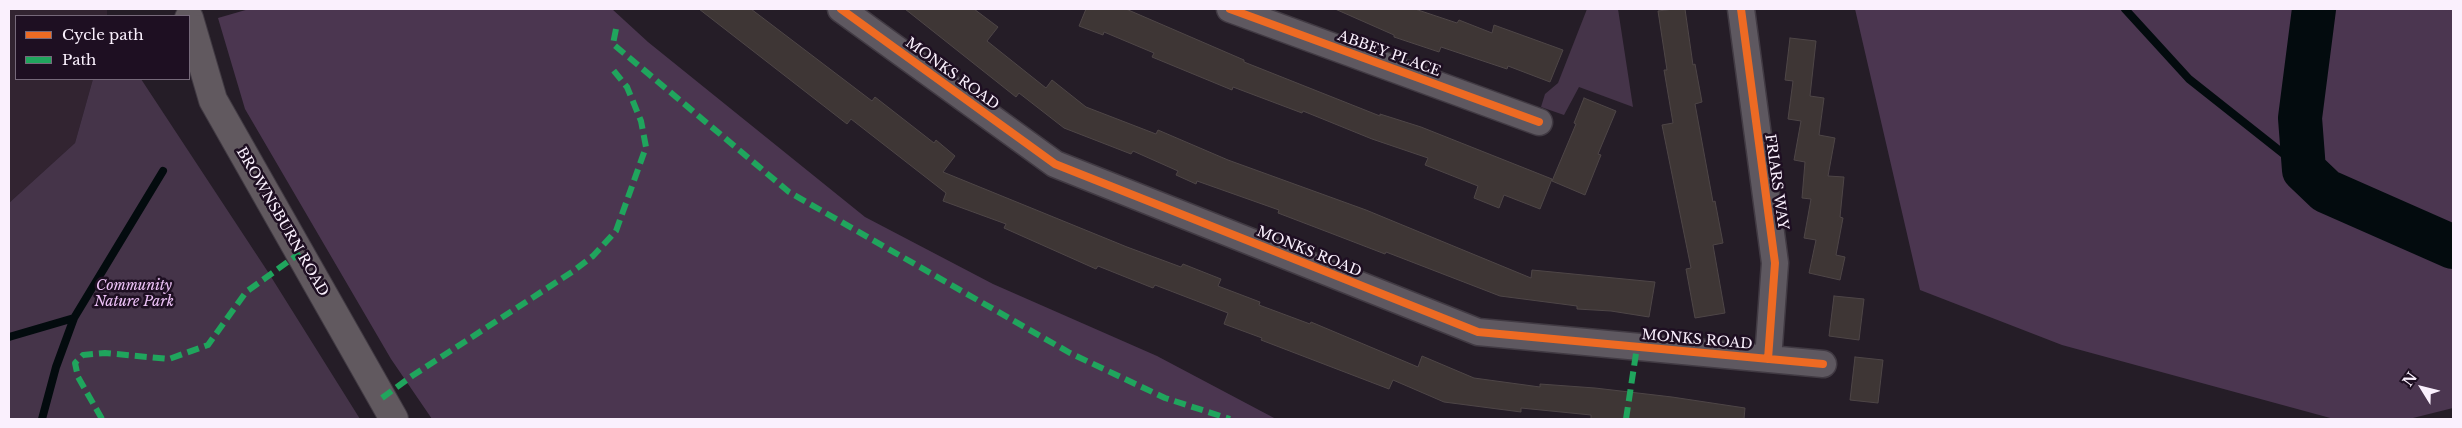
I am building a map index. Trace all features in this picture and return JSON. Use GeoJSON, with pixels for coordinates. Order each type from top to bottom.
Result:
{"type":"FeatureCollection","features":[{"type":"Feature","properties":{"kind":"main road","name":"BROWNSBURN ROAD"},"geometry":{"type":"LineString","coordinates":[[190,20],[213,100],[394,419]]}},
{"type":"Feature","properties":{"kind":"street","name":"MONKS ROAD"},"geometry":{"type":"LineString","coordinates":[[841,9],[1055,164],[1478,332],[1823,364]]}},
{"type":"Feature","properties":{"kind":"street","name":"ABBEY PLACE"},"geometry":{"type":"LineString","coordinates":[[1230,9],[1290,19],[1540,122]]}},
{"type":"Feature","properties":{"kind":"street","name":"FRIARS WAY"},"geometry":{"type":"LineString","coordinates":[[1741,9],[1775,263],[1768,359]]}},
{"type":"Feature","properties":{"kind":"shaded area"},"geometry":{"type":"Polygon","coordinates":[[[9,9],[107,9],[107,15],[15,15],[15,80],[93,80],[75,143],[9,203],[9,9]]]}},
{"type":"Feature","properties":{"kind":"shaded area"},"geometry":{"type":"Polygon","coordinates":[[[249,9],[612,9],[648,42],[865,217],[993,284],[1157,356],[1276,419],[432,419],[391,359],[245,109],[218,18],[249,9]]]}},
{"type":"Feature","properties":{"kind":"shaded area"},"geometry":{"type":"Polygon","coordinates":[[[1855,9],[2453,9],[2453,408],[2409,419],[2334,419],[2062,345],[1920,290],[1855,9]]]}},
{"type":"Feature","properties":{"kind":"green space"},"geometry":{"type":"Polygon","coordinates":[[[1587,9],[1618,9],[1633,107],[1579,87],[1564,115],[1541,107],[1545,94],[1558,83],[1587,9]]]}},
{"type":"Feature","properties":{"kind":"green space","name":"Community Nature Park"},"geometry":{"type":"Polygon","coordinates":[[[93,80],[142,80],[268,272],[360,419],[9,419],[9,203],[75,143],[93,80]]]}},
{"type":"Feature","properties":{"kind":"building"},"geometry":{"type":"Polygon","coordinates":[[[699,9],[751,9],[872,101],[875,97],[934,143],[936,140],[955,156],[943,172],[1127,247],[1181,267],[1183,264],[1221,279],[1218,286],[1260,302],[1259,305],[1310,324],[1311,322],[1418,367],[1422,356],[1474,378],[1540,387],[1540,384],[1595,388],[1745,408],[1744,419],[1591,419],[1591,415],[1521,408],[1521,412],[1444,402],[1393,380],[1389,389],[1261,340],[1262,338],[1224,324],[1228,313],[1155,285],[1153,288],[1098,266],[1096,269],[1004,228],[1006,224],[943,201],[946,193],[851,119],[847,124],[699,9]]]}},
{"type":"Feature","properties":{"kind":"building"},"geometry":{"type":"Polygon","coordinates":[[[905,9],[974,9],[998,27],[987,41],[1046,88],[1052,80],[1086,107],[1156,134],[1158,130],[1228,160],[1366,210],[1531,278],[1532,270],[1655,282],[1649,317],[1611,311],[1577,309],[1577,306],[1500,296],[1278,213],[1279,210],[1197,181],[1196,184],[1176,175],[1178,171],[1133,151],[1131,154],[1064,128],[1019,93],[1016,97],[905,9]]]}},
{"type":"Feature","properties":{"kind":"building"},"geometry":{"type":"Polygon","coordinates":[[[1086,9],[1126,9],[1244,60],[1244,62],[1380,116],[1380,114],[1421,127],[1552,179],[1540,209],[1504,195],[1499,208],[1474,198],[1478,186],[1425,165],[1428,158],[1372,139],[1303,111],[1302,113],[1233,87],[1232,90],[1152,57],[1154,53],[1104,32],[1103,35],[1079,26],[1086,9]]]}},
{"type":"Feature","properties":{"kind":"building"},"geometry":{"type":"Polygon","coordinates":[[[1335,9],[1415,9],[1457,23],[1459,20],[1492,33],[1494,25],[1563,50],[1550,82],[1508,66],[1507,69],[1441,47],[1439,52],[1394,37],[1394,35],[1335,9]]]}},
{"type":"Feature","properties":{"kind":"building"},"geometry":{"type":"Polygon","coordinates":[[[1685,9],[1693,65],[1695,64],[1702,102],[1695,104],[1713,202],[1715,201],[1723,243],[1713,245],[1725,313],[1695,318],[1686,269],[1691,268],[1662,125],[1673,123],[1664,70],[1667,70],[1658,11],[1685,9]]]}},
{"type":"Feature","properties":{"kind":"building"},"geometry":{"type":"Polygon","coordinates":[[[1790,38],[1816,41],[1810,96],[1824,98],[1819,135],[1835,138],[1828,176],[1844,177],[1840,217],[1843,218],[1836,255],[1845,257],[1840,280],[1809,273],[1816,240],[1804,238],[1811,199],[1802,198],[1805,162],[1794,160],[1801,121],[1788,119],[1793,81],[1785,80],[1790,38]]]}},
{"type":"Feature","properties":{"kind":"building"},"geometry":{"type":"Polygon","coordinates":[[[1584,98],[1616,111],[1598,154],[1601,155],[1585,195],[1552,181],[1576,124],[1574,123],[1584,98]]]}},
{"type":"Feature","properties":{"kind":"building"},"geometry":{"type":"Polygon","coordinates":[[[1834,296],[1864,299],[1859,340],[1829,336],[1834,296]]]}},
{"type":"Feature","properties":{"kind":"building"},"geometry":{"type":"Polygon","coordinates":[[[1855,357],[1883,360],[1878,403],[1850,400],[1855,357]]]}},
{"type":"Feature","properties":{"kind":"waterway"},"geometry":{"type":"LineString","coordinates":[[2125,9],[2189,79],[2304,170]]}},
{"type":"Feature","properties":{"kind":"waterway"},"geometry":{"type":"LineString","coordinates":[[2314,9],[2300,118],[2304,170],[2326,191],[2453,247]]}},
{"type":"Feature","properties":{"kind":"waterway"},"geometry":{"type":"LineString","coordinates":[[9,337],[74,318],[163,171]]}},
{"type":"Feature","properties":{"kind":"waterway"},"geometry":{"type":"LineString","coordinates":[[42,419],[56,367],[74,318]]}},
{"type":"Feature","properties":{"kind":"marked path"},"geometry":{"type":"LineString","coordinates":[[616,29],[613,44],[789,192],[1070,353],[1165,398],[1230,419]]}},
{"type":"Feature","properties":{"kind":"marked path"},"geometry":{"type":"LineString","coordinates":[[382,398],[412,376],[572,272],[593,256],[616,231],[646,147],[641,121],[627,87],[610,66]]}},
{"type":"Feature","properties":{"kind":"marked path"},"geometry":{"type":"LineString","coordinates":[[102,419],[78,377],[75,363],[83,355],[105,353],[169,359],[208,345],[246,292],[300,253]]}},
{"type":"Feature","properties":{"kind":"marked path"},"geometry":{"type":"LineString","coordinates":[[1626,419],[1637,347]]}},
{"type":"Feature","properties":{"kind":"cycle path"},"geometry":{"type":"LineString","coordinates":[[841,9],[1055,164],[1478,332],[1823,364]]}},
{"type":"Feature","properties":{"kind":"cycle path"},"geometry":{"type":"LineString","coordinates":[[1230,9],[1539,122]]}},
{"type":"Feature","properties":{"kind":"cycle path"},"geometry":{"type":"LineString","coordinates":[[1741,9],[1775,263],[1768,359]]}}]}
